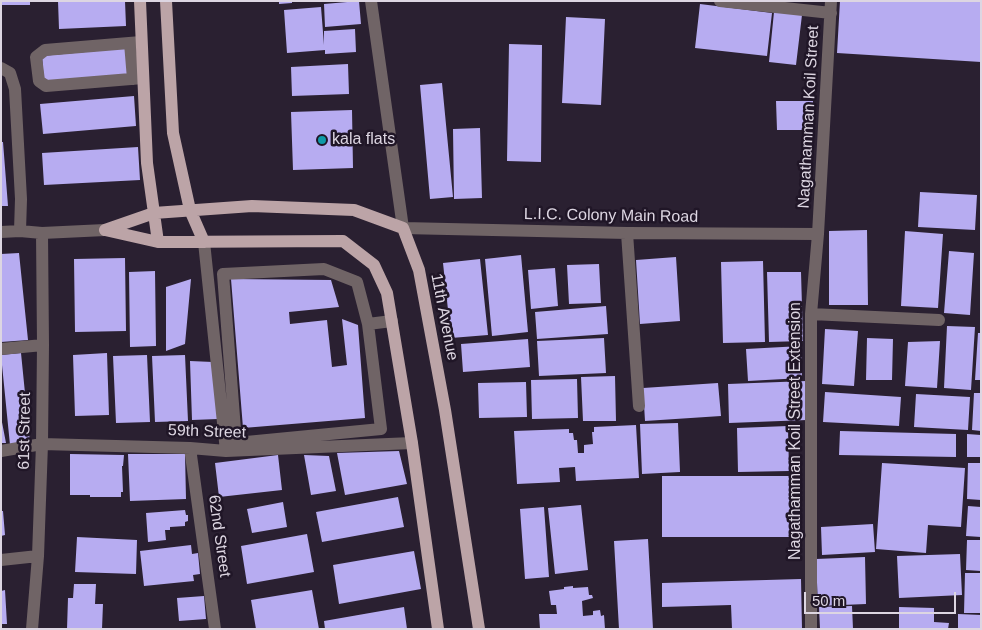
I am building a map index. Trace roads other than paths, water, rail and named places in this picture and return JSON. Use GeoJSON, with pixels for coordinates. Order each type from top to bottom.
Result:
{"type":"FeatureCollection","features":[{"type":"Feature","properties":{"kind":"main road"},"geometry":{"type":"LineString","coordinates":[[140,1],[136,42],[138,78],[158,242]]}},
{"type":"Feature","properties":{"kind":"main road"},"geometry":{"type":"LineString","coordinates":[[166,1],[173,133],[190,210],[204,242]]}},
{"type":"Feature","properties":{"kind":"main road"},"geometry":{"type":"LineString","coordinates":[[105,230],[154,213],[252,206],[354,210],[403,228]]}},
{"type":"Feature","properties":{"kind":"main road","name":"11th Avenue"},"geometry":{"type":"LineString","coordinates":[[403,228],[419,270],[445,410],[479,629]]}},
{"type":"Feature","properties":{"kind":"main road"},"geometry":{"type":"LineString","coordinates":[[105,230],[158,242],[343,241],[374,265],[387,293],[392,321],[412,443],[438,629]]}},
{"type":"Feature","properties":{"kind":"street"},"geometry":{"type":"LineString","coordinates":[[371,1],[403,228]]}},
{"type":"Feature","properties":{"kind":"street"},"geometry":{"type":"LineString","coordinates":[[720,1],[831,7]]}},
{"type":"Feature","properties":{"kind":"street","name":"Nagathamman Koil Street"},"geometry":{"type":"LineString","coordinates":[[818,234],[831,7]]}},
{"type":"Feature","properties":{"kind":"street"},"geometry":{"type":"LineString","coordinates":[[136,42],[45,50],[36,56],[39,81],[46,86],[138,78]]}},
{"type":"Feature","properties":{"kind":"street"},"geometry":{"type":"LineString","coordinates":[[1,68],[10,73],[15,89],[21,199],[20,231]]}},
{"type":"Feature","properties":{"kind":"street","name":"L.I.C. Colony Main Road"},"geometry":{"type":"LineString","coordinates":[[403,228],[627,233],[818,234]]}},
{"type":"Feature","properties":{"kind":"street"},"geometry":{"type":"LineString","coordinates":[[1,232],[42,233],[105,230]]}},
{"type":"Feature","properties":{"kind":"street","name":"61st Street"},"geometry":{"type":"LineString","coordinates":[[32,629],[38,556],[42,444],[42,233]]}},
{"type":"Feature","properties":{"kind":"street"},"geometry":{"type":"LineString","coordinates":[[627,233],[639,406]]}},
{"type":"Feature","properties":{"kind":"street","name":"Nagathamman Koil Street Extension"},"geometry":{"type":"LineString","coordinates":[[811,629],[811,314],[818,234]]}},
{"type":"Feature","properties":{"kind":"street"},"geometry":{"type":"LineString","coordinates":[[204,242],[226,452]]}},
{"type":"Feature","properties":{"kind":"street"},"geometry":{"type":"LineString","coordinates":[[324,269],[357,282],[368,324],[381,429],[236,443],[223,274],[324,269]]}},
{"type":"Feature","properties":{"kind":"street"},"geometry":{"type":"LineString","coordinates":[[811,314],[938,320]]}},
{"type":"Feature","properties":{"kind":"street"},"geometry":{"type":"LineString","coordinates":[[368,324],[392,321]]}},
{"type":"Feature","properties":{"kind":"street"},"geometry":{"type":"LineString","coordinates":[[1,349],[43,345]]}},
{"type":"Feature","properties":{"kind":"street","name":"59th Street"},"geometry":{"type":"LineString","coordinates":[[1,451],[42,444],[190,448],[226,452],[412,443]]}},
{"type":"Feature","properties":{"kind":"street","name":"62nd Street"},"geometry":{"type":"LineString","coordinates":[[190,448],[215,629]]}},
{"type":"Feature","properties":{"kind":"street"},"geometry":{"type":"LineString","coordinates":[[1,560],[38,556]]}},
{"type":"Feature","properties":{"kind":"place","name":"kala flats"},"geometry":{"type":"Point","coordinates":[322,140]}}]}
